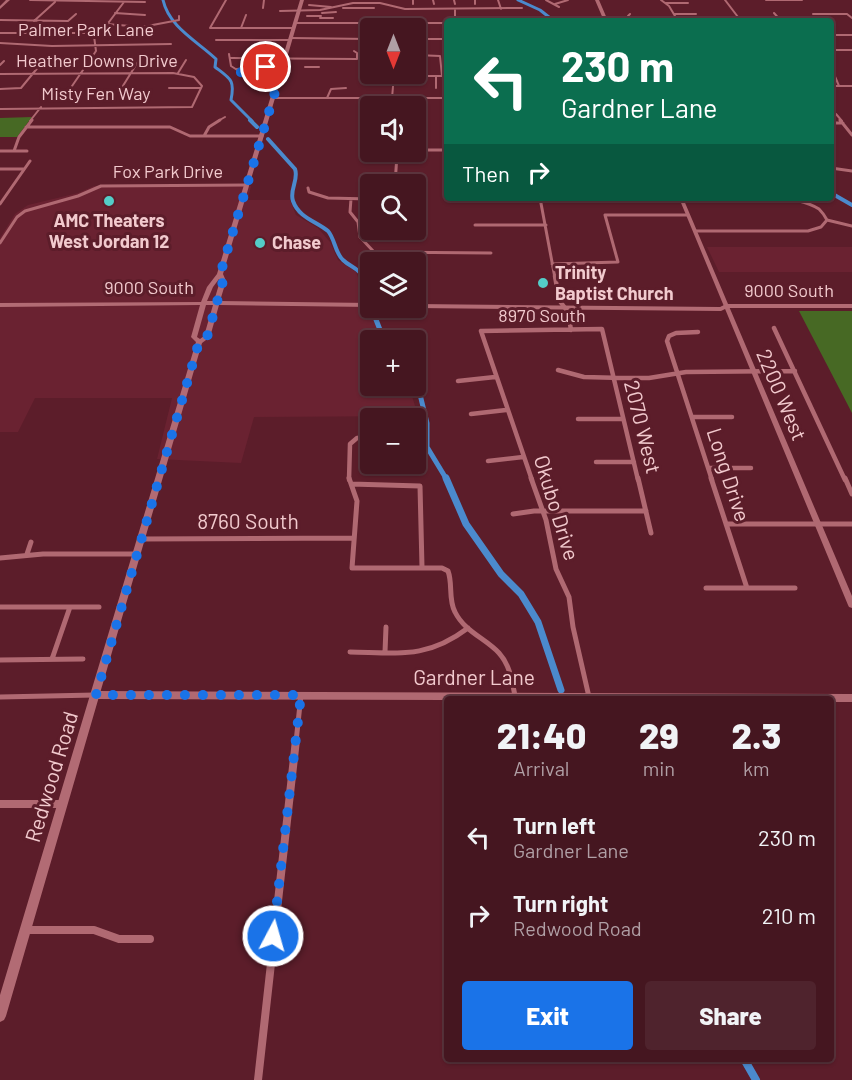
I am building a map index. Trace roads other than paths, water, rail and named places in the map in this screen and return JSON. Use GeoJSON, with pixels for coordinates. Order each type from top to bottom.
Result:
{"type":"FeatureCollection","features":[{"type":"Feature","properties":{"kind":"main road","name":"Redwood Road"},"geometry":{"type":"LineString","coordinates":[[199,342],[195,338],[205,303],[212,281],[220,274],[302,0]]}},
{"type":"Feature","properties":{"kind":"main road","name":"Redwood Road"},"geometry":{"type":"LineString","coordinates":[[0,1016],[199,342],[207,337],[223,281],[220,274]]}},
{"type":"Feature","properties":{"kind":"main road","name":"9000 South"},"geometry":{"type":"LineString","coordinates":[[0,305],[205,303],[360,305]]}},
{"type":"Feature","properties":{"kind":"main road","name":"9000 South"},"geometry":{"type":"LineString","coordinates":[[426,306],[654,306],[694,309],[726,306],[852,306]]}},
{"type":"Feature","properties":{"kind":"street"},"geometry":{"type":"LineString","coordinates":[[0,8],[8,0]]}},
{"type":"Feature","properties":{"kind":"street"},"geometry":{"type":"LineString","coordinates":[[226,0],[210,28],[444,22]]}},
{"type":"Feature","properties":{"kind":"street"},"geometry":{"type":"LineString","coordinates":[[263,8],[264,0]]}},
{"type":"Feature","properties":{"kind":"street"},"geometry":{"type":"LineString","coordinates":[[382,4],[387,0]]}},
{"type":"Feature","properties":{"kind":"street"},"geometry":{"type":"LineString","coordinates":[[498,0],[501,9]]}},
{"type":"Feature","properties":{"kind":"street"},"geometry":{"type":"LineString","coordinates":[[546,0],[559,7]]}},
{"type":"Feature","properties":{"kind":"street"},"geometry":{"type":"LineString","coordinates":[[555,4],[568,0]]}},
{"type":"Feature","properties":{"kind":"street"},"geometry":{"type":"LineString","coordinates":[[597,0],[605,18]]}},
{"type":"Feature","properties":{"kind":"street"},"geometry":{"type":"LineString","coordinates":[[725,0],[739,18]]}},
{"type":"Feature","properties":{"kind":"street"},"geometry":{"type":"LineString","coordinates":[[766,0],[801,0]]}},
{"type":"Feature","properties":{"kind":"street"},"geometry":{"type":"LineString","coordinates":[[30,1],[145,2]]}},
{"type":"Feature","properties":{"kind":"street"},"geometry":{"type":"LineString","coordinates":[[663,1],[688,3]]}},
{"type":"Feature","properties":{"kind":"street"},"geometry":{"type":"LineString","coordinates":[[663,1],[674,14],[674,18]]}},
{"type":"Feature","properties":{"kind":"street"},"geometry":{"type":"LineString","coordinates":[[34,21],[55,2]]}},
{"type":"Feature","properties":{"kind":"street"},"geometry":{"type":"LineString","coordinates":[[70,89],[96,51],[93,38],[96,33],[107,24],[124,2]]}},
{"type":"Feature","properties":{"kind":"street"},"geometry":{"type":"LineString","coordinates":[[333,2],[339,4]]}},
{"type":"Feature","properties":{"kind":"street"},"geometry":{"type":"LineString","coordinates":[[320,15],[339,4],[359,3],[382,4],[405,9],[522,8]]}},
{"type":"Feature","properties":{"kind":"street"},"geometry":{"type":"LineString","coordinates":[[358,10],[359,3]]}},
{"type":"Feature","properties":{"kind":"street"},"geometry":{"type":"LineString","coordinates":[[309,5],[331,7]]}},
{"type":"Feature","properties":{"kind":"street"},"geometry":{"type":"LineString","coordinates":[[343,8],[358,10],[374,8]]}},
{"type":"Feature","properties":{"kind":"street"},"geometry":{"type":"LineString","coordinates":[[455,9],[456,18]]}},
{"type":"Feature","properties":{"kind":"street"},"geometry":{"type":"LineString","coordinates":[[280,11],[299,10],[333,18]]}},
{"type":"Feature","properties":{"kind":"street"},"geometry":{"type":"LineString","coordinates":[[307,16],[336,12]]}},
{"type":"Feature","properties":{"kind":"street"},"geometry":{"type":"LineString","coordinates":[[115,13],[145,15]]}},
{"type":"Feature","properties":{"kind":"street"},"geometry":{"type":"LineString","coordinates":[[774,13],[778,18]]}},
{"type":"Feature","properties":{"kind":"street"},"geometry":{"type":"LineString","coordinates":[[0,20],[70,20],[76,14]]}},
{"type":"Feature","properties":{"kind":"street"},"geometry":{"type":"LineString","coordinates":[[628,18],[627,16],[630,14]]}},
{"type":"Feature","properties":{"kind":"street"},"geometry":{"type":"LineString","coordinates":[[674,14],[696,14]]}},
{"type":"Feature","properties":{"kind":"street"},"geometry":{"type":"LineString","coordinates":[[816,18],[813,14],[848,14],[852,18]]}},
{"type":"Feature","properties":{"kind":"street"},"geometry":{"type":"LineString","coordinates":[[241,28],[246,15]]}},
{"type":"Feature","properties":{"kind":"street"},"geometry":{"type":"LineString","coordinates":[[107,24],[142,27],[180,19],[179,16]]}},
{"type":"Feature","properties":{"kind":"street"},"geometry":{"type":"LineString","coordinates":[[272,28],[274,23]]}},
{"type":"Feature","properties":{"kind":"street"},"geometry":{"type":"LineString","coordinates":[[0,33],[96,33]]}},
{"type":"Feature","properties":{"kind":"street"},"geometry":{"type":"LineString","coordinates":[[834,35],[852,35]]}},
{"type":"Feature","properties":{"kind":"street"},"geometry":{"type":"LineString","coordinates":[[216,40],[360,39]]}},
{"type":"Feature","properties":{"kind":"street"},"geometry":{"type":"LineString","coordinates":[[426,39],[444,39]]}},
{"type":"Feature","properties":{"kind":"street","name":"Palmer Park Lane"},"geometry":{"type":"LineString","coordinates":[[0,44],[52,46],[171,44]]}},
{"type":"Feature","properties":{"kind":"street"},"geometry":{"type":"LineString","coordinates":[[834,50],[852,50]]}},
{"type":"Feature","properties":{"kind":"street"},"geometry":{"type":"LineString","coordinates":[[354,51],[357,53],[354,64]]}},
{"type":"Feature","properties":{"kind":"street"},"geometry":{"type":"LineString","coordinates":[[426,55],[440,56],[442,76],[426,76]]}},
{"type":"Feature","properties":{"kind":"street"},"geometry":{"type":"LineString","coordinates":[[278,82],[250,82],[245,75],[231,65],[230,56],[357,59]]}},
{"type":"Feature","properties":{"kind":"street"},"geometry":{"type":"LineString","coordinates":[[307,59],[304,69],[319,67]]}},
{"type":"Feature","properties":{"kind":"street"},"geometry":{"type":"LineString","coordinates":[[0,89],[19,89],[44,60]]}},
{"type":"Feature","properties":{"kind":"street"},"geometry":{"type":"LineString","coordinates":[[121,89],[139,60]]}},
{"type":"Feature","properties":{"kind":"street"},"geometry":{"type":"LineString","coordinates":[[178,73],[186,60]]}},
{"type":"Feature","properties":{"kind":"street"},"geometry":{"type":"LineString","coordinates":[[0,65],[4,61]]}},
{"type":"Feature","properties":{"kind":"street"},"geometry":{"type":"LineString","coordinates":[[236,69],[266,67]]}},
{"type":"Feature","properties":{"kind":"street","name":"Heather Downs Drive"},"geometry":{"type":"LineString","coordinates":[[0,74],[178,73],[197,78],[201,83],[192,107]]}},
{"type":"Feature","properties":{"kind":"street"},"geometry":{"type":"LineString","coordinates":[[436,76],[436,88]]}},
{"type":"Feature","properties":{"kind":"street"},"geometry":{"type":"LineString","coordinates":[[834,78],[839,86]]}},
{"type":"Feature","properties":{"kind":"street"},"geometry":{"type":"LineString","coordinates":[[834,86],[852,86]]}},
{"type":"Feature","properties":{"kind":"street"},"geometry":{"type":"LineString","coordinates":[[169,88],[201,88]]}},
{"type":"Feature","properties":{"kind":"street"},"geometry":{"type":"LineString","coordinates":[[327,98],[331,89],[346,88]]}},
{"type":"Feature","properties":{"kind":"street"},"geometry":{"type":"LineString","coordinates":[[273,98],[360,98]]}},
{"type":"Feature","properties":{"kind":"street"},"geometry":{"type":"LineString","coordinates":[[426,98],[444,98]]}},
{"type":"Feature","properties":{"kind":"street"},"geometry":{"type":"LineString","coordinates":[[14,151],[26,127],[41,107]]}},
{"type":"Feature","properties":{"kind":"street","name":"Misty Fen Way"},"geometry":{"type":"LineString","coordinates":[[0,108],[192,107]]}},
{"type":"Feature","properties":{"kind":"street"},"geometry":{"type":"LineString","coordinates":[[836,114],[852,135]]}},
{"type":"Feature","properties":{"kind":"street"},"geometry":{"type":"LineString","coordinates":[[204,136],[207,129],[225,117]]}},
{"type":"Feature","properties":{"kind":"street"},"geometry":{"type":"LineString","coordinates":[[834,123],[843,123]]}},
{"type":"Feature","properties":{"kind":"street"},"geometry":{"type":"LineString","coordinates":[[26,127],[170,127],[186,135],[262,136]]}},
{"type":"Feature","properties":{"kind":"street"},"geometry":{"type":"LineString","coordinates":[[426,150],[444,150]]}},
{"type":"Feature","properties":{"kind":"street"},"geometry":{"type":"LineString","coordinates":[[0,151],[27,151]]}},
{"type":"Feature","properties":{"kind":"street"},"geometry":{"type":"LineString","coordinates":[[0,204],[30,161]]}},
{"type":"Feature","properties":{"kind":"street"},"geometry":{"type":"LineString","coordinates":[[834,168],[852,171]]}},
{"type":"Feature","properties":{"kind":"street"},"geometry":{"type":"LineString","coordinates":[[0,169],[24,169]]}},
{"type":"Feature","properties":{"kind":"street","name":"Fox Park Drive"},"geometry":{"type":"LineString","coordinates":[[0,243],[22,213],[37,206],[78,196],[103,186],[247,185]]}},
{"type":"Feature","properties":{"kind":"street"},"geometry":{"type":"LineString","coordinates":[[308,188],[309,192],[321,197],[360,199]]}},
{"type":"Feature","properties":{"kind":"street"},"geometry":{"type":"LineString","coordinates":[[0,194],[7,194]]}},
{"type":"Feature","properties":{"kind":"street"},"geometry":{"type":"LineString","coordinates":[[351,199],[350,212],[359,228],[360,237],[375,252]]}},
{"type":"Feature","properties":{"kind":"street"},"geometry":{"type":"LineString","coordinates":[[541,201],[559,300],[568,312],[571,330]]}},
{"type":"Feature","properties":{"kind":"street","name":"2200 West"},"geometry":{"type":"LineString","coordinates":[[682,201],[852,605]]}},
{"type":"Feature","properties":{"kind":"street"},"geometry":{"type":"LineString","coordinates":[[801,201],[818,207],[826,215],[827,220]]}},
{"type":"Feature","properties":{"kind":"street"},"geometry":{"type":"LineString","coordinates":[[552,264],[618,262],[605,215],[688,215]]}},
{"type":"Feature","properties":{"kind":"street"},"geometry":{"type":"LineString","coordinates":[[827,220],[852,225]]}},
{"type":"Feature","properties":{"kind":"street"},"geometry":{"type":"LineString","coordinates":[[694,231],[808,231],[821,228],[827,220]]}},
{"type":"Feature","properties":{"kind":"street"},"geometry":{"type":"LineString","coordinates":[[475,225],[546,225]]}},
{"type":"Feature","properties":{"kind":"street"},"geometry":{"type":"LineString","coordinates":[[426,252],[491,253]]}},
{"type":"Feature","properties":{"kind":"street"},"geometry":{"type":"LineString","coordinates":[[774,328],[852,494]]}},
{"type":"Feature","properties":{"kind":"street","name":"8970 South"},"geometry":{"type":"LineString","coordinates":[[481,331],[602,329]]}},
{"type":"Feature","properties":{"kind":"street","name":"2070 West"},"geometry":{"type":"LineString","coordinates":[[602,329],[651,533]]}},
{"type":"Feature","properties":{"kind":"street","name":"Okubo Drive"},"geometry":{"type":"LineString","coordinates":[[481,331],[506,410],[551,536],[556,569],[569,597],[573,627],[589,696]]}},
{"type":"Feature","properties":{"kind":"street","name":"Long Drive"},"geometry":{"type":"LineString","coordinates":[[698,332],[676,333],[668,338],[677,373],[747,588]]}},
{"type":"Feature","properties":{"kind":"street"},"geometry":{"type":"LineString","coordinates":[[558,370],[584,377],[649,378],[677,373],[795,371]]}},
{"type":"Feature","properties":{"kind":"street"},"geometry":{"type":"LineString","coordinates":[[458,381],[495,377]]}},
{"type":"Feature","properties":{"kind":"street"},"geometry":{"type":"LineString","coordinates":[[471,414],[506,410]]}},
{"type":"Feature","properties":{"kind":"street"},"geometry":{"type":"LineString","coordinates":[[692,417],[732,417]]}},
{"type":"Feature","properties":{"kind":"street"},"geometry":{"type":"LineString","coordinates":[[578,419],[623,419]]}},
{"type":"Feature","properties":{"kind":"street"},"geometry":{"type":"LineString","coordinates":[[360,438],[353,439],[350,444],[348,476],[357,501],[352,568],[442,568],[450,574],[451,596],[455,612],[468,628],[493,646],[507,663],[512,674],[515,696]]}},
{"type":"Feature","properties":{"kind":"street"},"geometry":{"type":"LineString","coordinates":[[488,461],[523,457]]}},
{"type":"Feature","properties":{"kind":"street"},"geometry":{"type":"LineString","coordinates":[[596,462],[634,462]]}},
{"type":"Feature","properties":{"kind":"street"},"geometry":{"type":"LineString","coordinates":[[708,468],[751,468]]}},
{"type":"Feature","properties":{"kind":"street"},"geometry":{"type":"LineString","coordinates":[[351,484],[412,483],[420,486],[422,567]]}},
{"type":"Feature","properties":{"kind":"street"},"geometry":{"type":"LineString","coordinates":[[513,514],[542,511],[646,511]]}},
{"type":"Feature","properties":{"kind":"street"},"geometry":{"type":"LineString","coordinates":[[726,524],[852,524]]}},
{"type":"Feature","properties":{"kind":"street","name":"8760 South"},"geometry":{"type":"LineString","coordinates":[[142,539],[354,538]]}},
{"type":"Feature","properties":{"kind":"street"},"geometry":{"type":"LineString","coordinates":[[27,554],[31,542]]}},
{"type":"Feature","properties":{"kind":"street"},"geometry":{"type":"LineString","coordinates":[[0,558],[27,554],[138,554]]}},
{"type":"Feature","properties":{"kind":"street"},"geometry":{"type":"LineString","coordinates":[[706,588],[795,588]]}},
{"type":"Feature","properties":{"kind":"street"},"geometry":{"type":"LineString","coordinates":[[0,607],[99,607]]}},
{"type":"Feature","properties":{"kind":"street"},"geometry":{"type":"LineString","coordinates":[[52,659],[70,607]]}},
{"type":"Feature","properties":{"kind":"street"},"geometry":{"type":"LineString","coordinates":[[385,652],[386,627]]}},
{"type":"Feature","properties":{"kind":"street"},"geometry":{"type":"LineString","coordinates":[[350,652],[415,653],[449,643],[468,628]]}},
{"type":"Feature","properties":{"kind":"street"},"geometry":{"type":"LineString","coordinates":[[0,660],[83,660]]}},
{"type":"Feature","properties":{"kind":"street"},"geometry":{"type":"LineString","coordinates":[[0,697],[96,695]]}},
{"type":"Feature","properties":{"kind":"street","name":"Gardner Lane"},"geometry":{"type":"LineString","coordinates":[[96,695],[515,696]]}},
{"type":"Feature","properties":{"kind":"street"},"geometry":{"type":"LineString","coordinates":[[258,1080],[301,695]]}},
{"type":"Feature","properties":{"kind":"street","name":"Gardner Lane"},"geometry":{"type":"LineString","coordinates":[[834,698],[852,698]]}},
{"type":"Feature","properties":{"kind":"street"},"geometry":{"type":"LineString","coordinates":[[0,804],[63,804]]}},
{"type":"Feature","properties":{"kind":"street"},"geometry":{"type":"LineString","coordinates":[[26,930],[94,930],[119,939],[150,939]]}},
{"type":"Feature","properties":{"kind":"waterway"},"geometry":{"type":"LineString","coordinates":[[163,0],[166,10],[177,26],[216,59],[215,67],[231,80],[231,100],[252,121]]}},
{"type":"Feature","properties":{"kind":"waterway"},"geometry":{"type":"LineString","coordinates":[[518,0],[540,10],[550,18]]}},
{"type":"Feature","properties":{"kind":"waterway"},"geometry":{"type":"LineString","coordinates":[[250,120],[257,127]]}},
{"type":"Feature","properties":{"kind":"waterway"},"geometry":{"type":"LineString","coordinates":[[268,139],[295,169],[296,177],[292,197],[296,207],[328,231],[340,257],[360,272]]}},
{"type":"Feature","properties":{"kind":"waterway"},"geometry":{"type":"LineString","coordinates":[[834,195],[852,205]]}},
{"type":"Feature","properties":{"kind":"waterway"},"geometry":{"type":"LineString","coordinates":[[375,318],[380,330]]}},
{"type":"Feature","properties":{"kind":"waterway"},"geometry":{"type":"LineString","coordinates":[[420,396],[427,423],[427,447],[447,479]]}},
{"type":"Feature","properties":{"kind":"waterway"},"geometry":{"type":"LineString","coordinates":[[447,479],[466,524],[501,574],[521,594],[538,622],[561,690]]}},
{"type":"Feature","properties":{"kind":"waterway"},"geometry":{"type":"LineString","coordinates":[[746,1062],[756,1080]]}},
{"type":"Feature","properties":{"kind":"place","name":"AMC Theaters West Jordan 12"},"geometry":{"type":"Point","coordinates":[109,201]}},
{"type":"Feature","properties":{"kind":"place","name":"Chase"},"geometry":{"type":"Point","coordinates":[260,243]}},
{"type":"Feature","properties":{"kind":"place","name":"Trinity Baptist Church"},"geometry":{"type":"Point","coordinates":[543,283]}}]}
